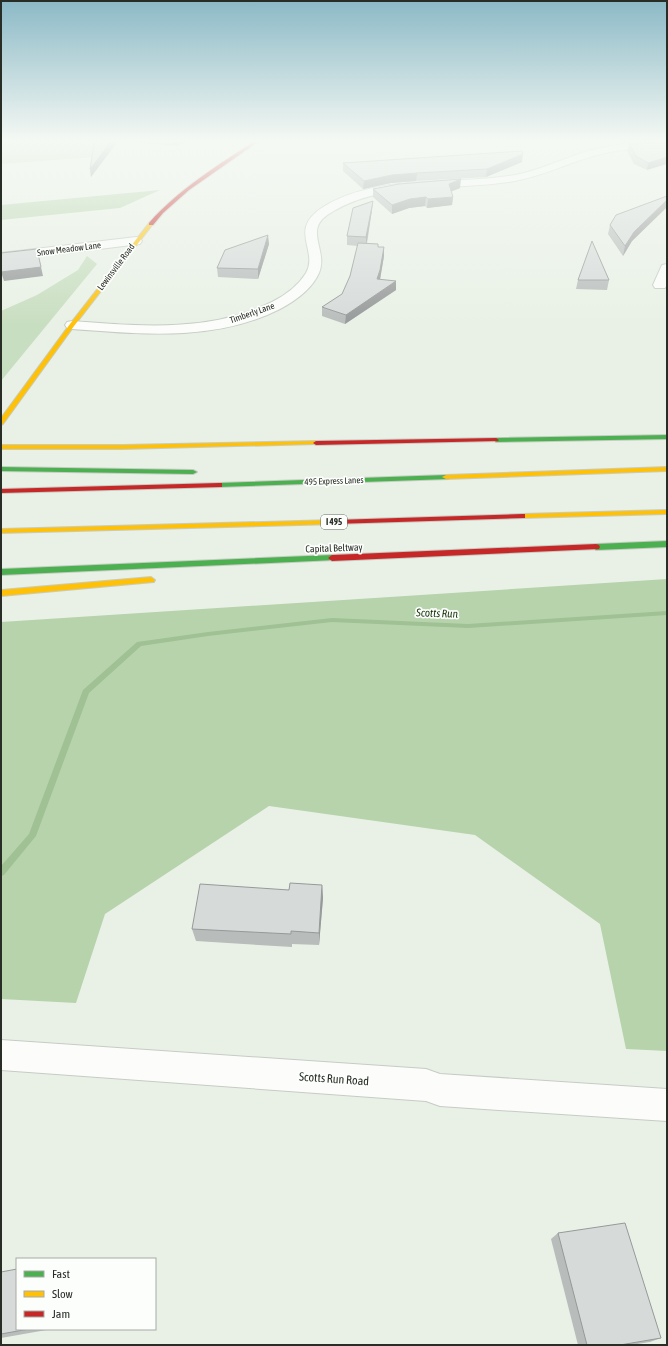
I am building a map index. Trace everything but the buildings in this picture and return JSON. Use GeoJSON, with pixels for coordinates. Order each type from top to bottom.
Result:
{"type":"FeatureCollection","features":[{"type":"Feature","properties":{"kind":"main road","name":"Lewinsville Road"},"geometry":{"type":"LineString","coordinates":[[1,423],[72,325],[136,241],[156,217],[172,202]]}},
{"type":"Feature","properties":{"kind":"main road"},"geometry":{"type":"LineString","coordinates":[[1,447],[667,437]]}},
{"type":"Feature","properties":{"kind":"main road"},"geometry":{"type":"LineString","coordinates":[[1,469],[201,472]]}},
{"type":"Feature","properties":{"kind":"main road","name":"495 Express Lanes"},"geometry":{"type":"LineString","coordinates":[[1,491],[667,469]]}},
{"type":"Feature","properties":{"kind":"main road"},"geometry":{"type":"LineString","coordinates":[[281,473],[456,476]]}},
{"type":"Feature","properties":{"kind":"main road","name":"I 495"},"geometry":{"type":"LineString","coordinates":[[1,532],[667,512]]}},
{"type":"Feature","properties":{"kind":"main road","name":"Capital Beltway"},"geometry":{"type":"LineString","coordinates":[[1,572],[667,544]]}},
{"type":"Feature","properties":{"kind":"main road"},"geometry":{"type":"LineString","coordinates":[[272,570],[490,552]]}},
{"type":"Feature","properties":{"kind":"main road"},"geometry":{"type":"LineString","coordinates":[[1,593],[160,580]]}},
{"type":"Feature","properties":{"kind":"street","name":"Timberly Lane"},"geometry":{"type":"LineString","coordinates":[[72,325],[160,330],[208,326],[246,317],[272,307],[300,290],[308,281],[313,272],[315,262],[309,235],[311,227],[316,219],[324,212],[343,202]]}},
{"type":"Feature","properties":{"kind":"street","name":"Snow Meadow Lane"},"geometry":{"type":"LineString","coordinates":[[1,257],[136,241]]}},
{"type":"Feature","properties":{"kind":"street"},"geometry":{"type":"LineString","coordinates":[[660,284],[667,268]]}},
{"type":"Feature","properties":{"kind":"street","name":"Scotts Run Road"},"geometry":{"type":"LineString","coordinates":[[1,1055],[426,1086],[440,1090],[667,1105]]}},
{"type":"Feature","properties":{"kind":"green space"},"geometry":{"type":"Polygon","coordinates":[[[35,202],[134,202],[120,208],[1,220],[1,205],[35,202]]]}},
{"type":"Feature","properties":{"kind":"green space"},"geometry":{"type":"Polygon","coordinates":[[[87,256],[97,264],[1,381],[1,311],[37,295],[78,270],[87,256]]]}},
{"type":"Feature","properties":{"kind":"green space"},"geometry":{"type":"Polygon","coordinates":[[[667,579],[667,1051],[626,1049],[600,924],[475,835],[269,806],[105,914],[76,1003],[1,999],[1,622],[667,579]]]}},
{"type":"Feature","properties":{"kind":"waterway","name":"Scotts Run"},"geometry":{"type":"LineString","coordinates":[[1,872],[32,836],[86,692],[139,644],[208,634],[332,620],[468,626],[667,613]]}},
{"type":"Feature","properties":{"kind":"traffic: fast"},"geometry":{"type":"LineString","coordinates":[[496,440],[667,437]]}},
{"type":"Feature","properties":{"kind":"traffic: fast"},"geometry":{"type":"LineString","coordinates":[[1,469],[193,472]]}},
{"type":"Feature","properties":{"kind":"traffic: fast"},"geometry":{"type":"LineString","coordinates":[[219,485],[446,477]]}},
{"type":"Feature","properties":{"kind":"traffic: fast"},"geometry":{"type":"LineString","coordinates":[[596,547],[667,544]]}},
{"type":"Feature","properties":{"kind":"traffic: fast"},"geometry":{"type":"LineString","coordinates":[[1,572],[332,558]]}},
{"type":"Feature","properties":{"kind":"traffic: slow"},"geometry":{"type":"LineString","coordinates":[[1,423],[72,325],[151,224]]}},
{"type":"Feature","properties":{"kind":"traffic: slow"},"geometry":{"type":"LineString","coordinates":[[1,447],[123,447],[316,443]]}},
{"type":"Feature","properties":{"kind":"traffic: slow"},"geometry":{"type":"LineString","coordinates":[[446,477],[667,469]]}},
{"type":"Feature","properties":{"kind":"traffic: slow"},"geometry":{"type":"LineString","coordinates":[[522,516],[667,512]]}},
{"type":"Feature","properties":{"kind":"traffic: slow"},"geometry":{"type":"LineString","coordinates":[[1,531],[334,522]]}},
{"type":"Feature","properties":{"kind":"traffic: slow"},"geometry":{"type":"LineString","coordinates":[[1,593],[151,580]]}},
{"type":"Feature","properties":{"kind":"traffic: jam"},"geometry":{"type":"LineString","coordinates":[[151,224],[161,212],[173,202]]}},
{"type":"Feature","properties":{"kind":"traffic: jam"},"geometry":{"type":"LineString","coordinates":[[316,443],[496,440]]}},
{"type":"Feature","properties":{"kind":"traffic: jam"},"geometry":{"type":"LineString","coordinates":[[1,491],[219,485]]}},
{"type":"Feature","properties":{"kind":"traffic: jam"},"geometry":{"type":"LineString","coordinates":[[334,522],[522,516]]}},
{"type":"Feature","properties":{"kind":"traffic: jam"},"geometry":{"type":"LineString","coordinates":[[332,558],[596,547]]}}]}
